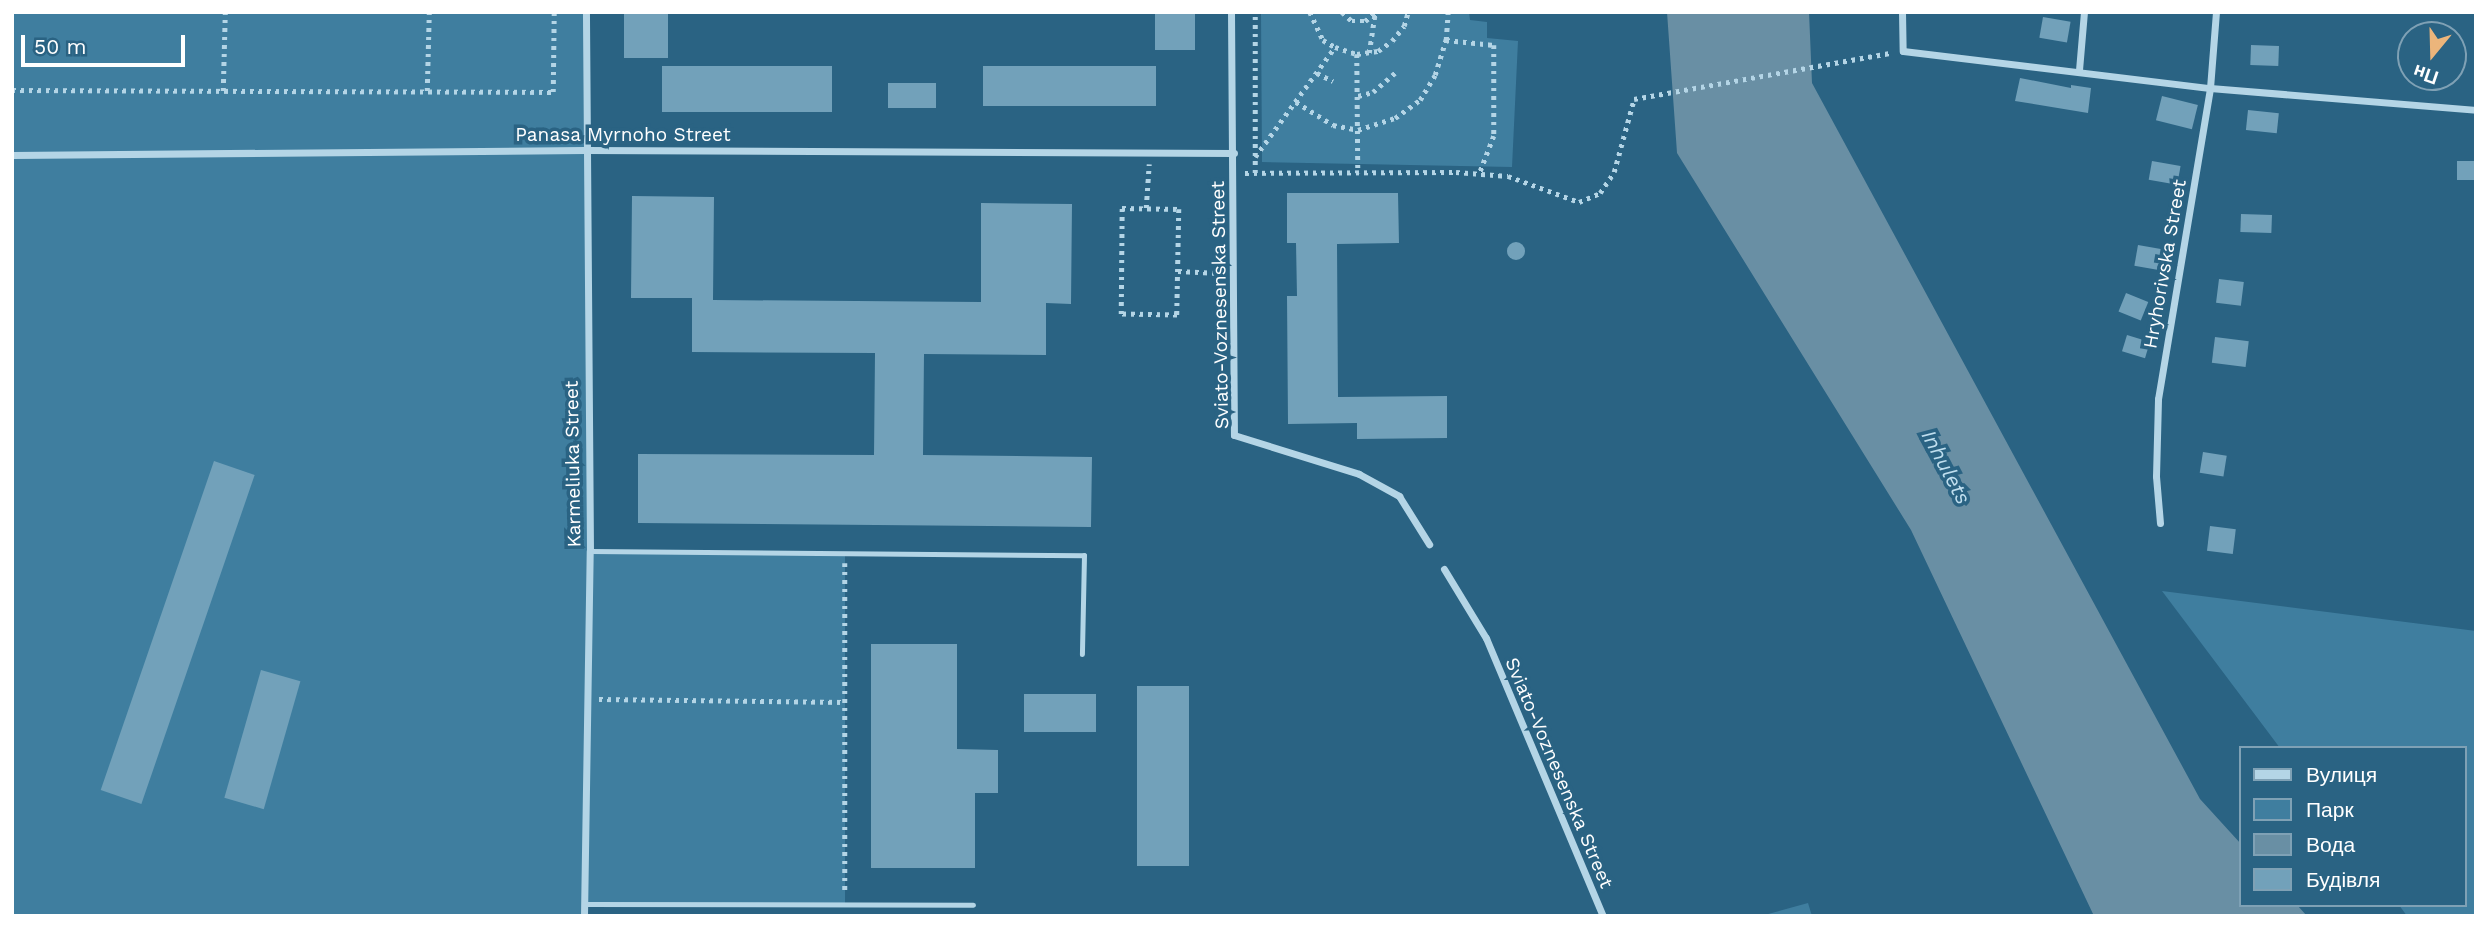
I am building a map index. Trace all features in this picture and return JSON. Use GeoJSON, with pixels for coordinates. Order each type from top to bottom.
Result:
{"type":"FeatureCollection","features":[{"type":"Feature","properties":{"kind":"street","name":"Karmeliuka Street"},"geometry":{"type":"LineString","coordinates":[[584,916],[590,551],[586,12]]}},
{"type":"Feature","properties":{"kind":"street","name":"Sviato-Voznesenska Street"},"geometry":{"type":"LineString","coordinates":[[1231,12],[1234,435],[1359,474],[1399,496],[1429,544]]}},
{"type":"Feature","properties":{"kind":"street"},"geometry":{"type":"LineString","coordinates":[[1902,12],[1903,51],[2079,70],[2210,88],[2476,110]]}},
{"type":"Feature","properties":{"kind":"street"},"geometry":{"type":"LineString","coordinates":[[2079,70],[2084,12]]}},
{"type":"Feature","properties":{"kind":"street","name":"Hryhorivska Street"},"geometry":{"type":"LineString","coordinates":[[2160,523],[2156,476],[2158,399],[2210,88],[2216,12]]}},
{"type":"Feature","properties":{"kind":"street","name":"Panasa Myrnoho Street"},"geometry":{"type":"LineString","coordinates":[[12,155],[585,150],[1234,153]]}},
{"type":"Feature","properties":{"kind":"street","name":"Sviato-Voznesenska Street"},"geometry":{"type":"LineString","coordinates":[[1444,569],[1486,638],[1603,916]]}},
{"type":"Feature","properties":{"kind":"lane"},"geometry":{"type":"LineString","coordinates":[[590,551],[1084,555],[1082,654]]}},
{"type":"Feature","properties":{"kind":"lane"},"geometry":{"type":"LineString","coordinates":[[584,904],[973,905]]}},
{"type":"Feature","properties":{"kind":"path"},"geometry":{"type":"LineString","coordinates":[[223,91],[225,12]]}},
{"type":"Feature","properties":{"kind":"path"},"geometry":{"type":"LineString","coordinates":[[427,92],[429,12]]}},
{"type":"Feature","properties":{"kind":"path"},"geometry":{"type":"LineString","coordinates":[[12,90],[554,92],[554,12]]}},
{"type":"Feature","properties":{"kind":"path"},"geometry":{"type":"LineString","coordinates":[[1255,12],[1255,173]]}},
{"type":"Feature","properties":{"kind":"path"},"geometry":{"type":"LineString","coordinates":[[1310,12],[1323,40],[1357,54],[1369,53],[1392,41],[1404,26],[1408,12]]}},
{"type":"Feature","properties":{"kind":"path"},"geometry":{"type":"LineString","coordinates":[[1342,12],[1352,21],[1365,21],[1375,12]]}},
{"type":"Feature","properties":{"kind":"path"},"geometry":{"type":"LineString","coordinates":[[1369,53],[1375,12]]}},
{"type":"Feature","properties":{"kind":"path"},"geometry":{"type":"LineString","coordinates":[[1296,102],[1333,125],[1358,130],[1395,118],[1420,100],[1435,75],[1446,40],[1448,12]]}},
{"type":"Feature","properties":{"kind":"path"},"geometry":{"type":"LineString","coordinates":[[1446,40],[1494,45],[1494,136],[1480,173]]}},
{"type":"Feature","properties":{"kind":"path"},"geometry":{"type":"LineString","coordinates":[[1255,158],[1335,47]]}},
{"type":"Feature","properties":{"kind":"path"},"geometry":{"type":"LineString","coordinates":[[1234,174],[1480,173],[1508,176],[1579,202],[1600,193],[1614,172],[1634,99],[1903,51]]}},
{"type":"Feature","properties":{"kind":"path"},"geometry":{"type":"LineString","coordinates":[[1357,54],[1358,173]]}},
{"type":"Feature","properties":{"kind":"path"},"geometry":{"type":"LineString","coordinates":[[1317,73],[1333,81]]}},
{"type":"Feature","properties":{"kind":"path"},"geometry":{"type":"LineString","coordinates":[[1358,96],[1373,92],[1395,73]]}},
{"type":"Feature","properties":{"kind":"path"},"geometry":{"type":"LineString","coordinates":[[1146,208],[1149,153]]}},
{"type":"Feature","properties":{"kind":"path"},"geometry":{"type":"LineString","coordinates":[[1122,208],[1179,209],[1178,271],[1177,315],[1121,314],[1122,208]]}},
{"type":"Feature","properties":{"kind":"path"},"geometry":{"type":"LineString","coordinates":[[1178,271],[1234,274]]}},
{"type":"Feature","properties":{"kind":"path"},"geometry":{"type":"LineString","coordinates":[[845,555],[845,905]]}},
{"type":"Feature","properties":{"kind":"path"},"geometry":{"type":"LineString","coordinates":[[588,698],[845,702]]}},
{"type":"Feature","properties":{"kind":"green space"},"geometry":{"type":"Polygon","coordinates":[[[12,12],[586,12],[590,550],[845,555],[845,905],[584,904],[584,916],[12,916],[12,12]]]}},
{"type":"Feature","properties":{"kind":"green space"},"geometry":{"type":"Polygon","coordinates":[[[1261,12],[1469,12],[1470,20],[1487,22],[1487,38],[1518,41],[1512,167],[1262,162],[1261,12]]]}},
{"type":"Feature","properties":{"kind":"green space"},"geometry":{"type":"Polygon","coordinates":[[[2162,591],[2476,631],[2476,916],[2407,916],[2400,907],[2467,907],[2467,746],[2278,746],[2162,591]]]}},
{"type":"Feature","properties":{"kind":"green space"},"geometry":{"type":"Polygon","coordinates":[[[1808,903],[1812,916],[1761,916],[1808,903]]]}},
{"type":"Feature","properties":{"kind":"water","name":"Inhulets"},"geometry":{"type":"Polygon","coordinates":[[[1667,12],[1809,12],[1812,83],[2200,799],[2240,843],[2240,907],[2299,907],[2307,916],[2094,916],[1911,530],[1677,153],[1667,12]]]}},
{"type":"Feature","properties":{"kind":"building"},"geometry":{"type":"Polygon","coordinates":[[[624,12],[668,12],[668,58],[624,58],[624,12]]]}},
{"type":"Feature","properties":{"kind":"building"},"geometry":{"type":"Polygon","coordinates":[[[1155,12],[1195,12],[1195,50],[1155,50],[1155,12]]]}},
{"type":"Feature","properties":{"kind":"building"},"geometry":{"type":"Polygon","coordinates":[[[2043,17],[2071,22],[2067,43],[2039,38],[2043,17]]]}},
{"type":"Feature","properties":{"kind":"building"},"geometry":{"type":"Polygon","coordinates":[[[2251,45],[2279,46],[2278,66],[2250,65],[2251,45]]]}},
{"type":"Feature","properties":{"kind":"building"},"geometry":{"type":"Polygon","coordinates":[[[662,66],[832,66],[832,112],[662,112],[662,66]]]}},
{"type":"Feature","properties":{"kind":"building"},"geometry":{"type":"Polygon","coordinates":[[[983,66],[1156,66],[1156,106],[983,106],[983,66]]]}},
{"type":"Feature","properties":{"kind":"building"},"geometry":{"type":"Polygon","coordinates":[[[2020,78],[2071,88],[2071,85],[2091,88],[2088,113],[2015,101],[2020,78]]]}},
{"type":"Feature","properties":{"kind":"building"},"geometry":{"type":"Polygon","coordinates":[[[888,83],[936,83],[936,108],[888,108],[888,83]]]}},
{"type":"Feature","properties":{"kind":"building"},"geometry":{"type":"Polygon","coordinates":[[[2162,96],[2198,105],[2192,129],[2156,120],[2162,96]]]}},
{"type":"Feature","properties":{"kind":"building"},"geometry":{"type":"Polygon","coordinates":[[[2248,110],[2279,113],[2277,133],[2246,130],[2248,110]]]}},
{"type":"Feature","properties":{"kind":"building"},"geometry":{"type":"Polygon","coordinates":[[[2152,161],[2181,166],[2177,185],[2149,180],[2152,161]]]}},
{"type":"Feature","properties":{"kind":"building"},"geometry":{"type":"Polygon","coordinates":[[[2457,161],[2476,161],[2476,180],[2457,180],[2457,161]]]}},
{"type":"Feature","properties":{"kind":"building"},"geometry":{"type":"Polygon","coordinates":[[[1287,193],[1398,193],[1399,243],[1337,244],[1338,397],[1447,396],[1447,438],[1357,439],[1357,423],[1288,424],[1287,296],[1297,296],[1296,243],[1287,243],[1287,193]]]}},
{"type":"Feature","properties":{"kind":"building"},"geometry":{"type":"Polygon","coordinates":[[[632,196],[714,197],[713,300],[981,302],[981,203],[1072,204],[1071,304],[1046,303],[1046,355],[924,354],[923,455],[1092,457],[1091,527],[638,523],[638,454],[874,455],[875,353],[692,352],[692,298],[631,298],[632,196]]]}},
{"type":"Feature","properties":{"kind":"building"},"geometry":{"type":"Polygon","coordinates":[[[2241,214],[2272,215],[2271,233],[2240,232],[2241,214]]]}},
{"type":"Feature","properties":{"kind":"building"},"geometry":{"type":"Polygon","coordinates":[[[1516,242],[1522,245],[1525,251],[1522,257],[1516,260],[1510,257],[1507,251],[1510,245],[1516,242]]]}},
{"type":"Feature","properties":{"kind":"building"},"geometry":{"type":"Polygon","coordinates":[[[2138,245],[2167,250],[2163,271],[2134,266],[2138,245]]]}},
{"type":"Feature","properties":{"kind":"building"},"geometry":{"type":"Polygon","coordinates":[[[2219,279],[2244,282],[2241,306],[2216,303],[2219,279]]]}},
{"type":"Feature","properties":{"kind":"building"},"geometry":{"type":"Polygon","coordinates":[[[2126,293],[2148,302],[2141,321],[2119,312],[2126,293]]]}},
{"type":"Feature","properties":{"kind":"building"},"geometry":{"type":"Polygon","coordinates":[[[2127,335],[2150,342],[2145,358],[2122,351],[2127,335]]]}},
{"type":"Feature","properties":{"kind":"building"},"geometry":{"type":"Polygon","coordinates":[[[2215,337],[2249,341],[2246,367],[2212,363],[2215,337]]]}},
{"type":"Feature","properties":{"kind":"building"},"geometry":{"type":"Polygon","coordinates":[[[2203,452],[2227,456],[2223,476],[2200,473],[2203,452]]]}},
{"type":"Feature","properties":{"kind":"building"},"geometry":{"type":"Polygon","coordinates":[[[214,461],[255,475],[141,804],[101,790],[214,461]]]}},
{"type":"Feature","properties":{"kind":"building"},"geometry":{"type":"Polygon","coordinates":[[[2210,526],[2236,529],[2233,554],[2207,551],[2210,526]]]}},
{"type":"Feature","properties":{"kind":"building"},"geometry":{"type":"Polygon","coordinates":[[[871,644],[957,644],[957,749],[998,750],[998,793],[975,793],[975,868],[871,868],[871,644]]]}},
{"type":"Feature","properties":{"kind":"building"},"geometry":{"type":"Polygon","coordinates":[[[261,670],[300,681],[264,809],[224,798],[261,670]]]}},
{"type":"Feature","properties":{"kind":"building"},"geometry":{"type":"Polygon","coordinates":[[[1137,686],[1189,686],[1189,866],[1137,866],[1137,686]]]}},
{"type":"Feature","properties":{"kind":"building"},"geometry":{"type":"Polygon","coordinates":[[[1024,694],[1096,694],[1096,732],[1024,732],[1024,694]]]}}]}
